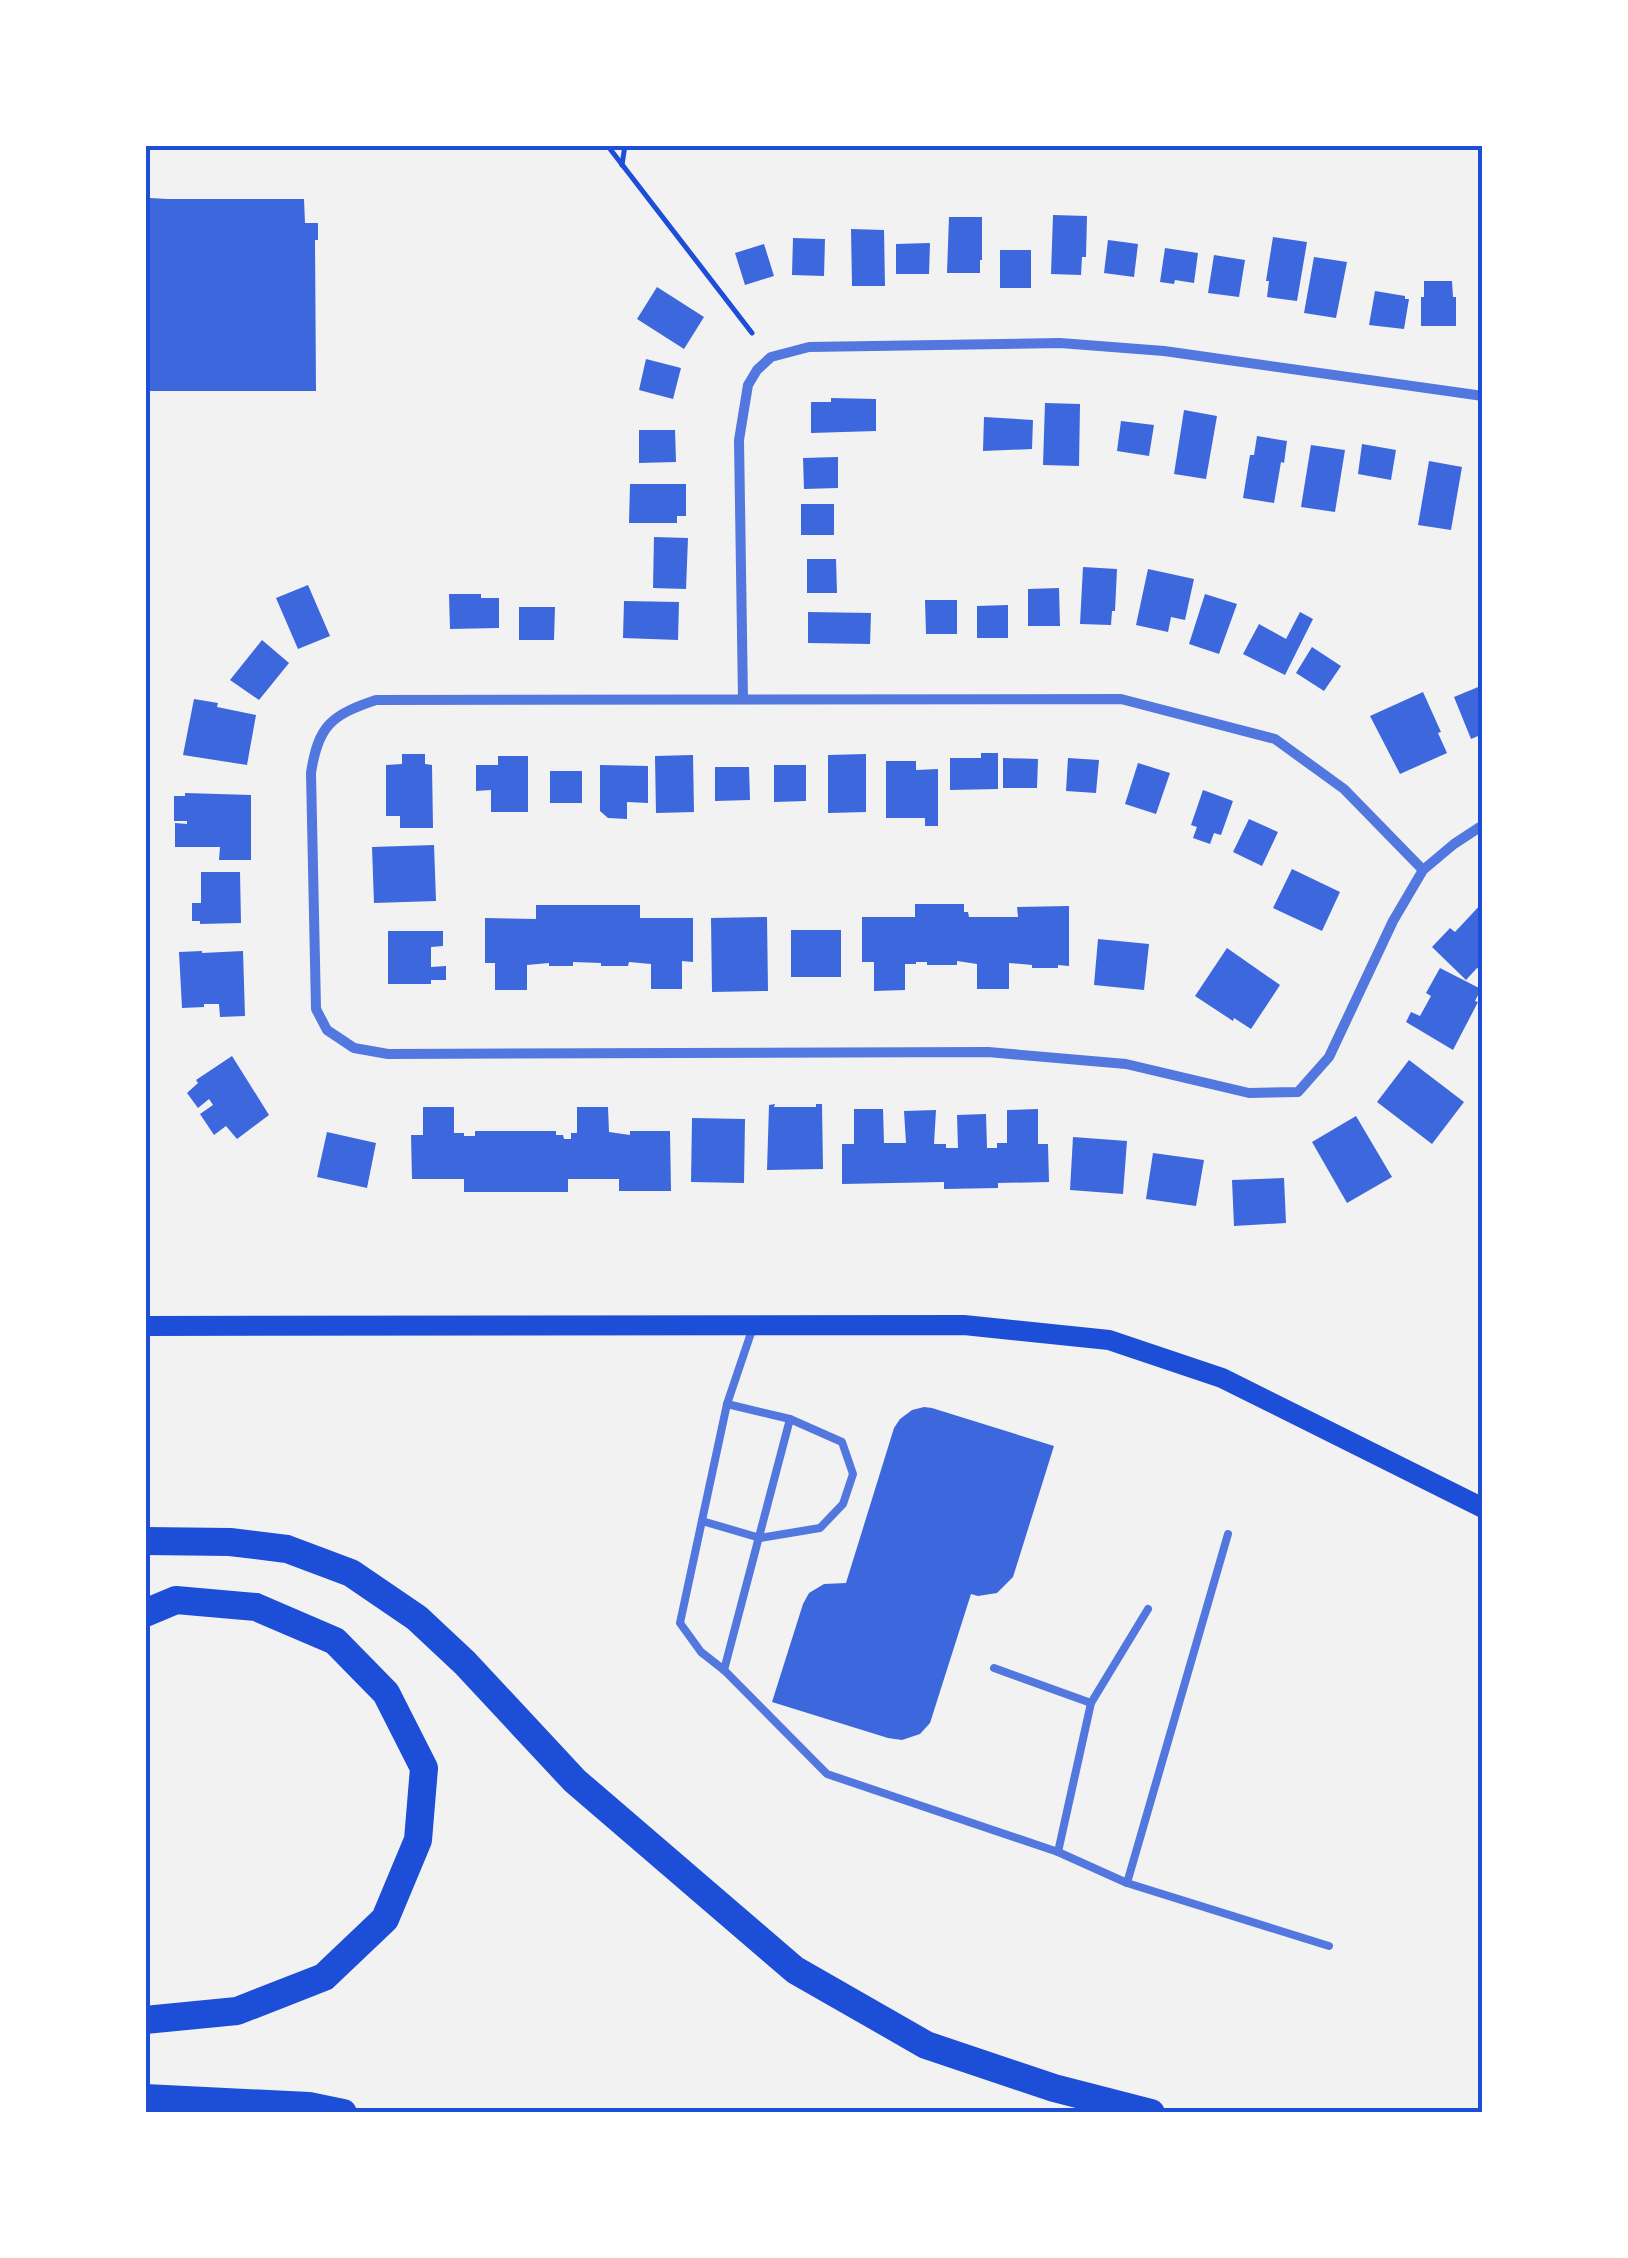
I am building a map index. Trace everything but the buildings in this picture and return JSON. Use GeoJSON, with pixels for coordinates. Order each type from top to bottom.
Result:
{"type":"FeatureCollection","features":[{"type":"Feature","properties":{"kind":"highway"},"geometry":{"type":"LineString","coordinates":[[145,1540],[230,1542],[287,1549],[351,1574],[417,1618],[465,1663],[574,1781],[794,1970],[926,2046],[1054,2088],[1150,2113]]}},
{"type":"Feature","properties":{"kind":"highway"},"geometry":{"type":"LineString","coordinates":[[145,1613],[176,1600],[256,1607],[335,1641],[386,1693],[424,1768],[418,1840],[385,1920],[324,1977],[237,2011],[145,2020]]}},
{"type":"Feature","properties":{"kind":"highway"},"geometry":{"type":"LineString","coordinates":[[145,2098],[309,2106],[343,2113]]}},
{"type":"Feature","properties":{"kind":"main road"},"geometry":{"type":"LineString","coordinates":[[145,1326],[964,1325],[1108,1340],[1222,1378],[1483,1508]]}},
{"type":"Feature","properties":{"kind":"street"},"geometry":{"type":"LineString","coordinates":[[743,698],[739,440],[748,384],[770,357],[809,347],[1060,343],[1164,351],[1483,396]]}},
{"type":"Feature","properties":{"kind":"street"},"geometry":{"type":"LineString","coordinates":[[1423,870],[1344,789],[1276,739],[1121,699],[376,700],[355,707],[322,732],[310,773],[316,1009],[327,1030],[354,1048],[388,1054],[988,1052],[1126,1064],[1250,1092],[1298,1092],[1329,1058],[1393,921],[1423,870],[1483,826]]}},
{"type":"Feature","properties":{"kind":"lane"},"geometry":{"type":"LineString","coordinates":[[752,1327],[727,1404],[680,1623],[701,1652],[724,1670],[827,1774],[1058,1852],[1128,1882],[1329,1946]]}},
{"type":"Feature","properties":{"kind":"lane"},"geometry":{"type":"LineString","coordinates":[[702,1521],[760,1538],[820,1528],[843,1504],[853,1474],[842,1442],[790,1419],[727,1404]]}},
{"type":"Feature","properties":{"kind":"lane"},"geometry":{"type":"LineString","coordinates":[[724,1670],[790,1419]]}},
{"type":"Feature","properties":{"kind":"lane"},"geometry":{"type":"LineString","coordinates":[[1128,1882],[1228,1534]]}},
{"type":"Feature","properties":{"kind":"lane"},"geometry":{"type":"LineString","coordinates":[[1058,1852],[1091,1703],[1148,1610]]}},
{"type":"Feature","properties":{"kind":"lane"},"geometry":{"type":"LineString","coordinates":[[994,1668],[1091,1703]]}},
{"type":"Feature","properties":{"kind":"path"},"geometry":{"type":"LineString","coordinates":[[607,145],[752,334]]}},
{"type":"Feature","properties":{"kind":"path"},"geometry":{"type":"LineString","coordinates":[[622,165],[626,145]]}}]}
